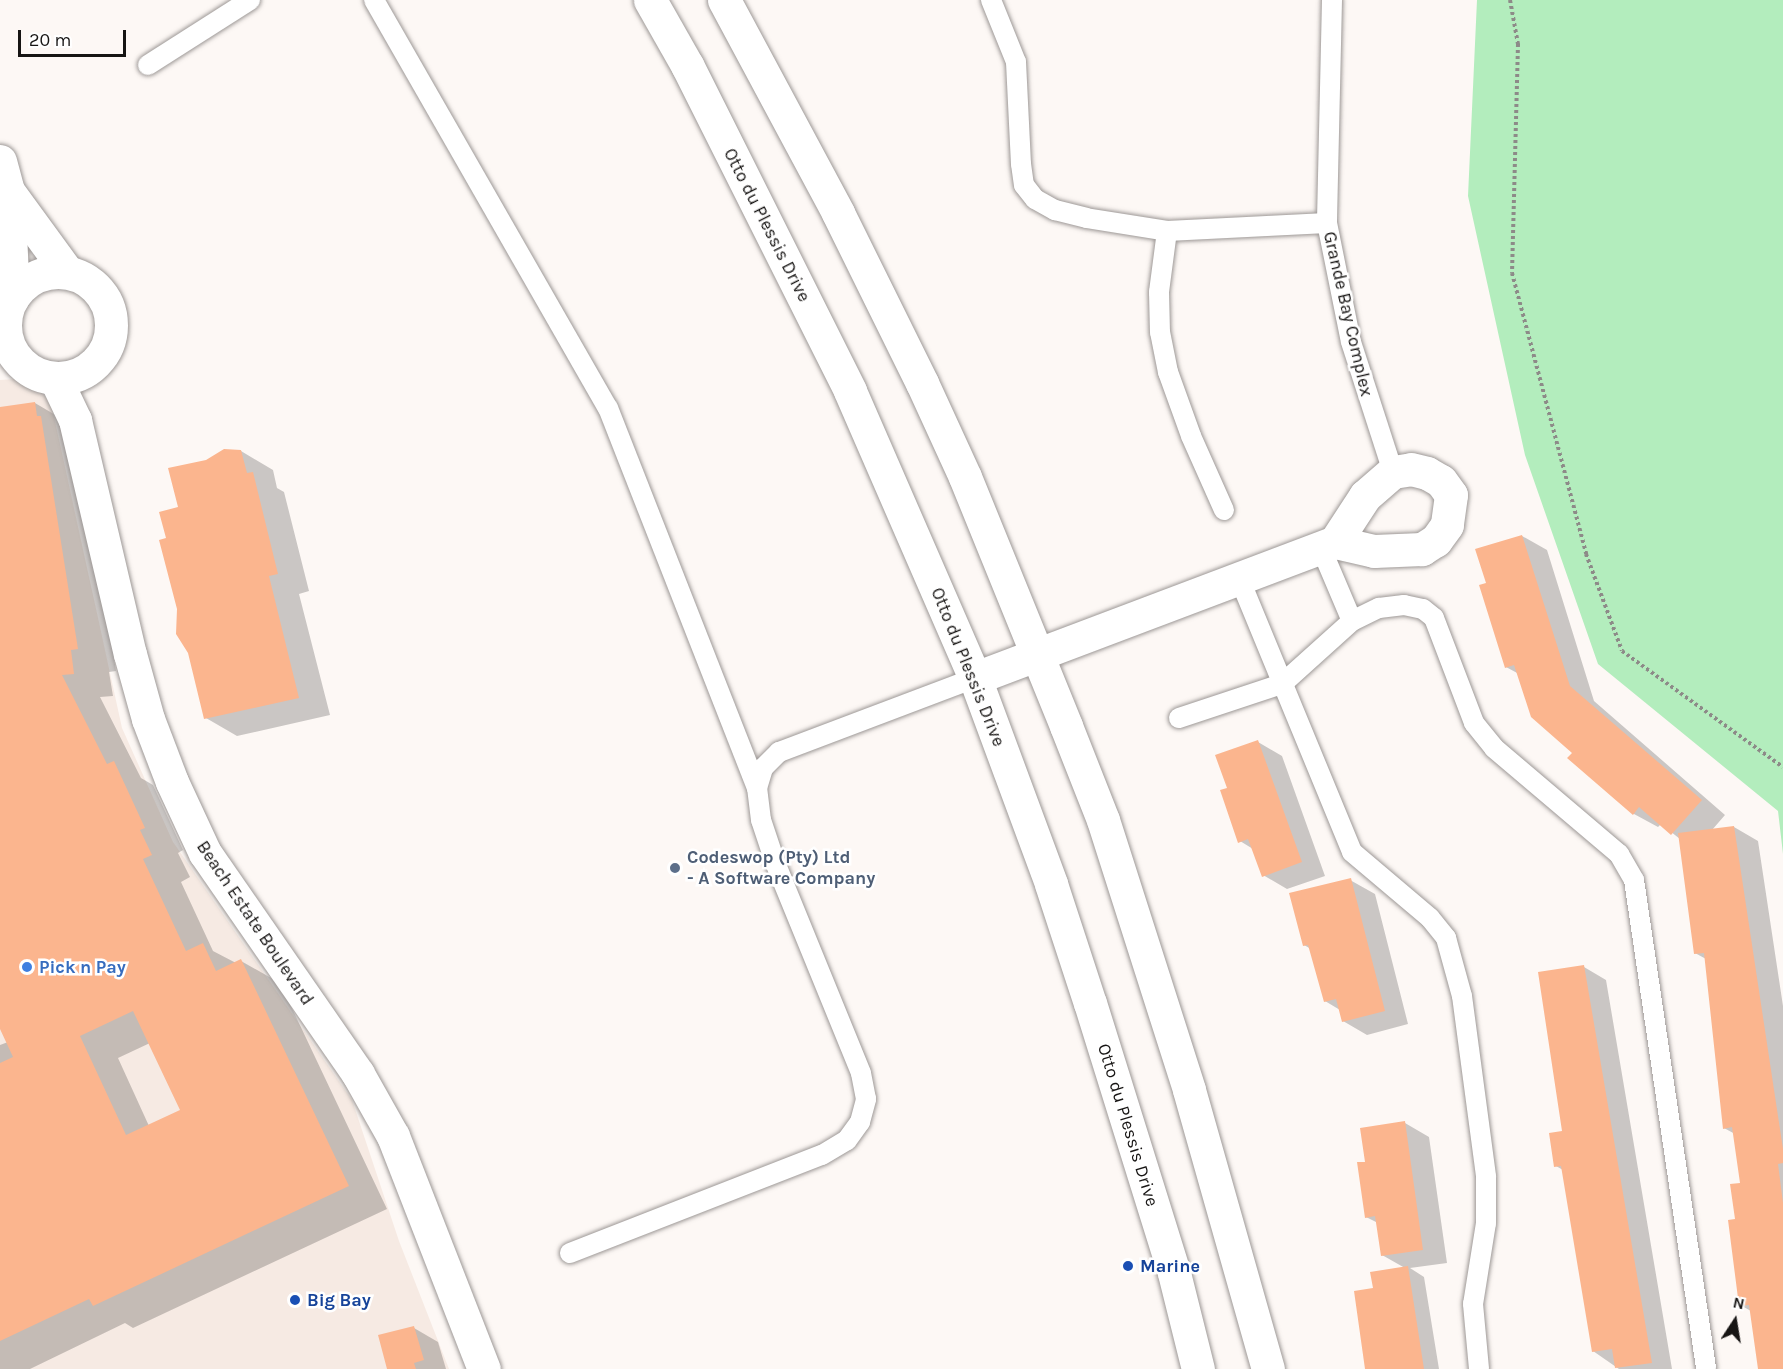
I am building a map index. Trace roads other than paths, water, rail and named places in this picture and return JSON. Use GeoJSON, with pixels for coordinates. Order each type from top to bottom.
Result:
{"type":"FeatureCollection","features":[{"type":"Feature","properties":{"kind":"main road","name":"Otto du Plessis Drive"},"geometry":{"type":"LineString","coordinates":[[650,0],[850,391],[975,678],[1051,884],[1090,1003],[1174,1273],[1198,1369]]}},
{"type":"Feature","properties":{"kind":"main road"},"geometry":{"type":"LineString","coordinates":[[724,0],[838,213],[922,383],[965,477],[1102,820],[1193,1101],[1268,1369]]}},
{"type":"Feature","properties":{"kind":"main road"},"geometry":{"type":"LineString","coordinates":[[4,176],[68,272]]}},
{"type":"Feature","properties":{"kind":"main road"},"geometry":{"type":"LineString","coordinates":[[4,176],[13,297]]}},
{"type":"Feature","properties":{"kind":"main road"},"geometry":{"type":"LineString","coordinates":[[68,272],[87,280],[102,295],[110,315],[110,336],[102,355],[86,370],[55,378],[21,364],[9,346],[6,312],[13,297],[36,276],[68,272]]}},
{"type":"Feature","properties":{"kind":"main road","name":"Beach Estate Boulevard"},"geometry":{"type":"LineString","coordinates":[[75,420],[86,370]]}},
{"type":"Feature","properties":{"kind":"main road","name":"Beach Estate Boulevard"},"geometry":{"type":"LineString","coordinates":[[55,378],[75,420],[133,665],[148,718],[172,782],[205,854],[358,1074],[393,1136],[484,1369]]}},
{"type":"Feature","properties":{"kind":"main road"},"geometry":{"type":"LineString","coordinates":[[975,678],[1328,545],[1398,552],[1422,549],[1436,540],[1447,525],[1451,495],[1441,481],[1427,472],[1412,469],[1393,472],[1365,496],[1328,545]]}},
{"type":"Feature","properties":{"kind":"lane"},"geometry":{"type":"LineString","coordinates":[[148,65],[250,0]]}},
{"type":"Feature","properties":{"kind":"lane"},"geometry":{"type":"LineString","coordinates":[[374,0],[608,408],[757,788],[761,820],[861,1073],[866,1099],[860,1122],[847,1140],[822,1155],[570,1253]]}},
{"type":"Feature","properties":{"kind":"lane","name":"Grande Bay Complex"},"geometry":{"type":"LineString","coordinates":[[991,0],[1016,62],[1024,185],[1055,210],[1167,231],[1327,223]]}},
{"type":"Feature","properties":{"kind":"lane","name":"Grande Bay Complex"},"geometry":{"type":"LineString","coordinates":[[1332,0],[1327,223],[1351,342],[1393,472]]}},
{"type":"Feature","properties":{"kind":"lane"},"geometry":{"type":"LineString","coordinates":[[1167,231],[1159,292],[1166,362],[1191,436],[1224,510]]}},
{"type":"Feature","properties":{"kind":"lane"},"geometry":{"type":"LineString","coordinates":[[1328,545],[1352,621]]}},
{"type":"Feature","properties":{"kind":"lane"},"geometry":{"type":"LineString","coordinates":[[1240,580],[1352,852],[1430,918],[1446,938],[1462,996],[1486,1177],[1486,1223],[1473,1304],[1479,1369]]}},
{"type":"Feature","properties":{"kind":"lane"},"geometry":{"type":"LineString","coordinates":[[1179,718],[1282,684],[1352,621],[1379,608],[1404,605],[1423,609],[1434,618],[1474,723],[1494,748],[1619,854],[1634,880],[1671,1110],[1706,1369]]}},
{"type":"Feature","properties":{"kind":"lane"},"geometry":{"type":"LineString","coordinates":[[757,788],[763,768],[779,752],[975,678]]}},
{"type":"Feature","properties":{"kind":"place","name":"Codeswop (Pty) Ltd - A Software Company"},"geometry":{"type":"Point","coordinates":[675,868]}},
{"type":"Feature","properties":{"kind":"place","name":"Pick n Pay"},"geometry":{"type":"Point","coordinates":[27,967]}},
{"type":"Feature","properties":{"kind":"place","name":"Marine"},"geometry":{"type":"Point","coordinates":[1128,1266]}},
{"type":"Feature","properties":{"kind":"place","name":"Big Bay"},"geometry":{"type":"Point","coordinates":[295,1300]}}]}
